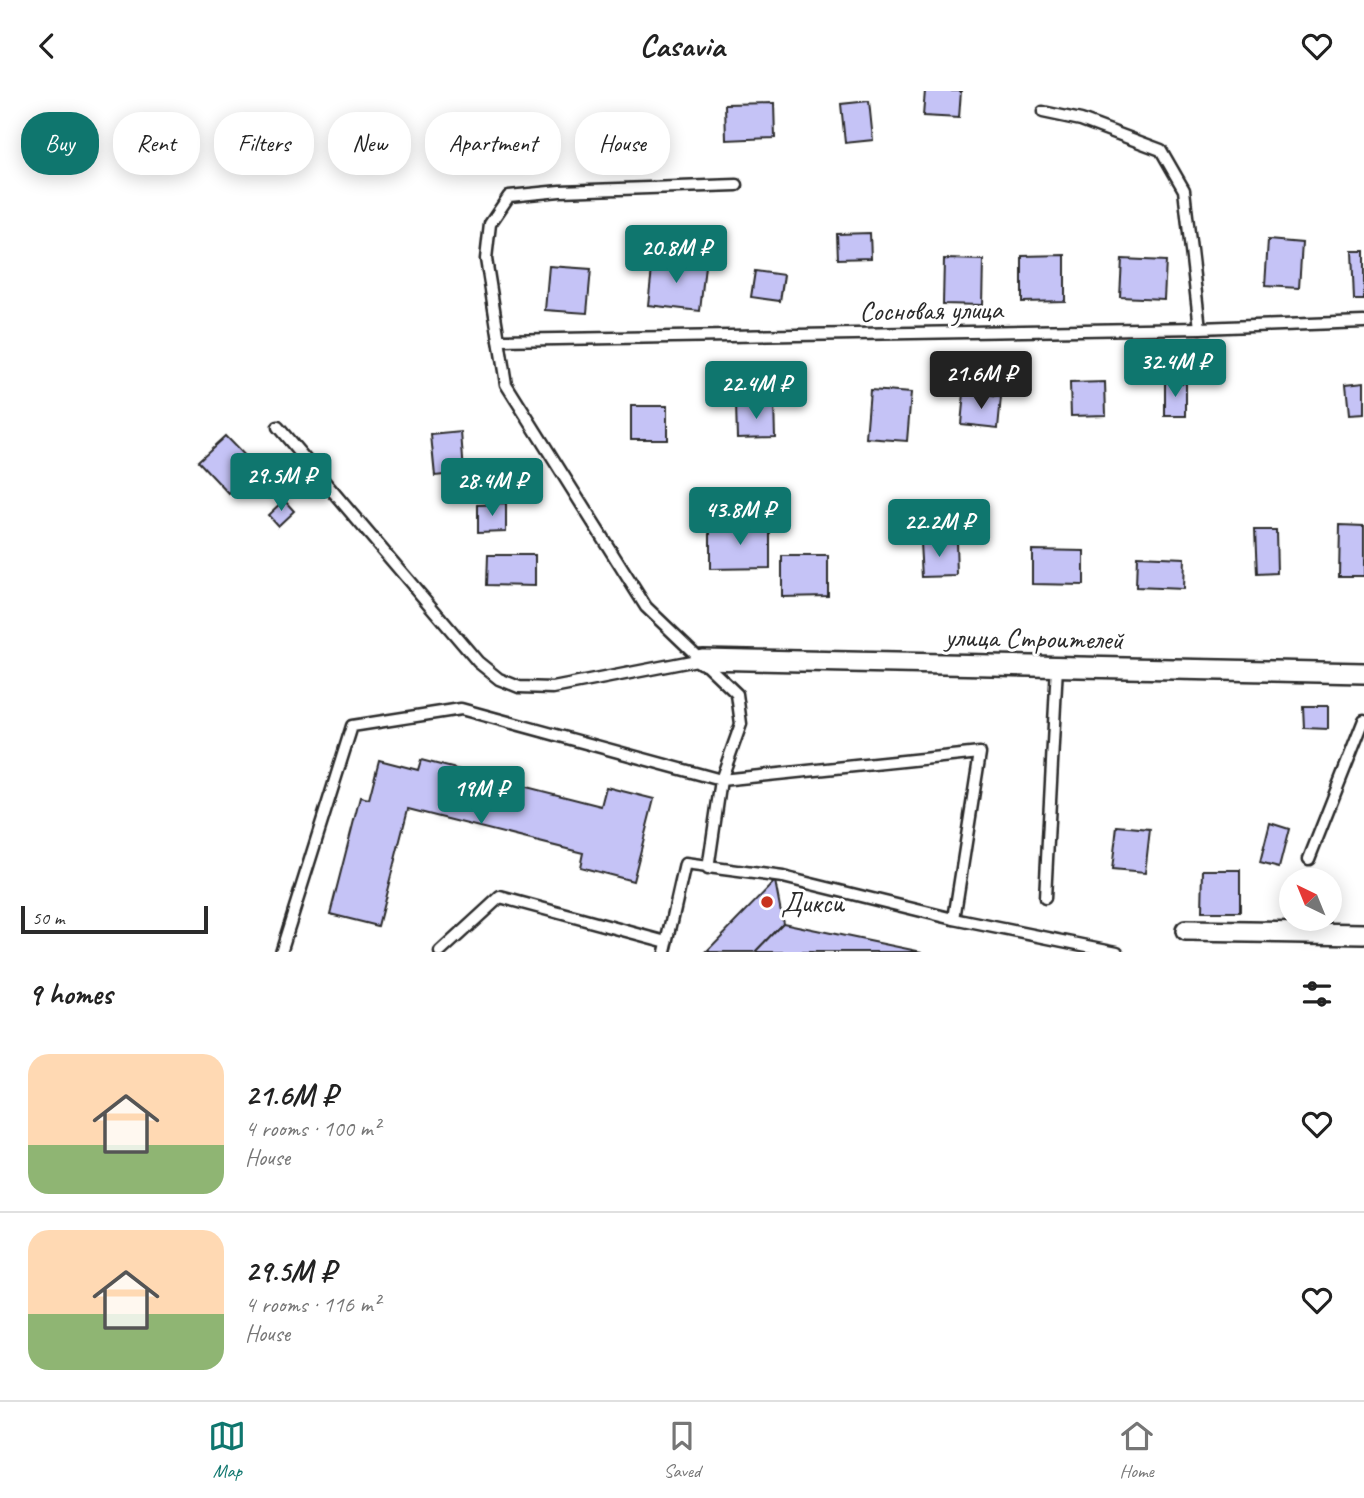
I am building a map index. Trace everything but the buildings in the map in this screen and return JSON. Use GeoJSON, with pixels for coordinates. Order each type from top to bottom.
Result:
{"type":"FeatureCollection","features":[{"type":"Feature","properties":{"kind":"street","name":"улица Строителей"},"geometry":{"type":"LineString","coordinates":[[702,659],[1364,673]]}},
{"type":"Feature","properties":{"kind":"street"},"geometry":{"type":"LineString","coordinates":[[1186,931],[1364,934]]}},
{"type":"Feature","properties":{"kind":"lane"},"geometry":{"type":"LineString","coordinates":[[1043,112],[1081,120],[1161,150],[1184,190],[1200,328]]}},
{"type":"Feature","properties":{"kind":"lane"},"geometry":{"type":"LineString","coordinates":[[708,869],[721,780],[741,724],[737,694],[646,607],[506,384],[486,259],[490,224],[509,196],[560,191],[737,185]]}},
{"type":"Feature","properties":{"kind":"lane","name":"Сосновая улица"},"geometry":{"type":"LineString","coordinates":[[499,341],[1200,328],[1364,322]]}},
{"type":"Feature","properties":{"kind":"lane"},"geometry":{"type":"LineString","coordinates":[[278,427],[478,661],[499,679],[519,687],[553,688],[702,659]]}},
{"type":"Feature","properties":{"kind":"lane"},"geometry":{"type":"LineString","coordinates":[[1045,898],[1057,666]]}},
{"type":"Feature","properties":{"kind":"lane"},"geometry":{"type":"LineString","coordinates":[[281,952],[352,726],[461,709],[721,780],[980,753],[954,919]]}},
{"type":"Feature","properties":{"kind":"lane"},"geometry":{"type":"LineString","coordinates":[[1309,859],[1364,720]]}},
{"type":"Feature","properties":{"kind":"lane"},"geometry":{"type":"LineString","coordinates":[[440,952],[500,897],[666,947],[685,864],[783,877],[954,919],[1117,952]]}},
{"type":"Feature","properties":{"kind":"place","name":"Дикси"},"geometry":{"type":"Point","coordinates":[767,902]}}]}
